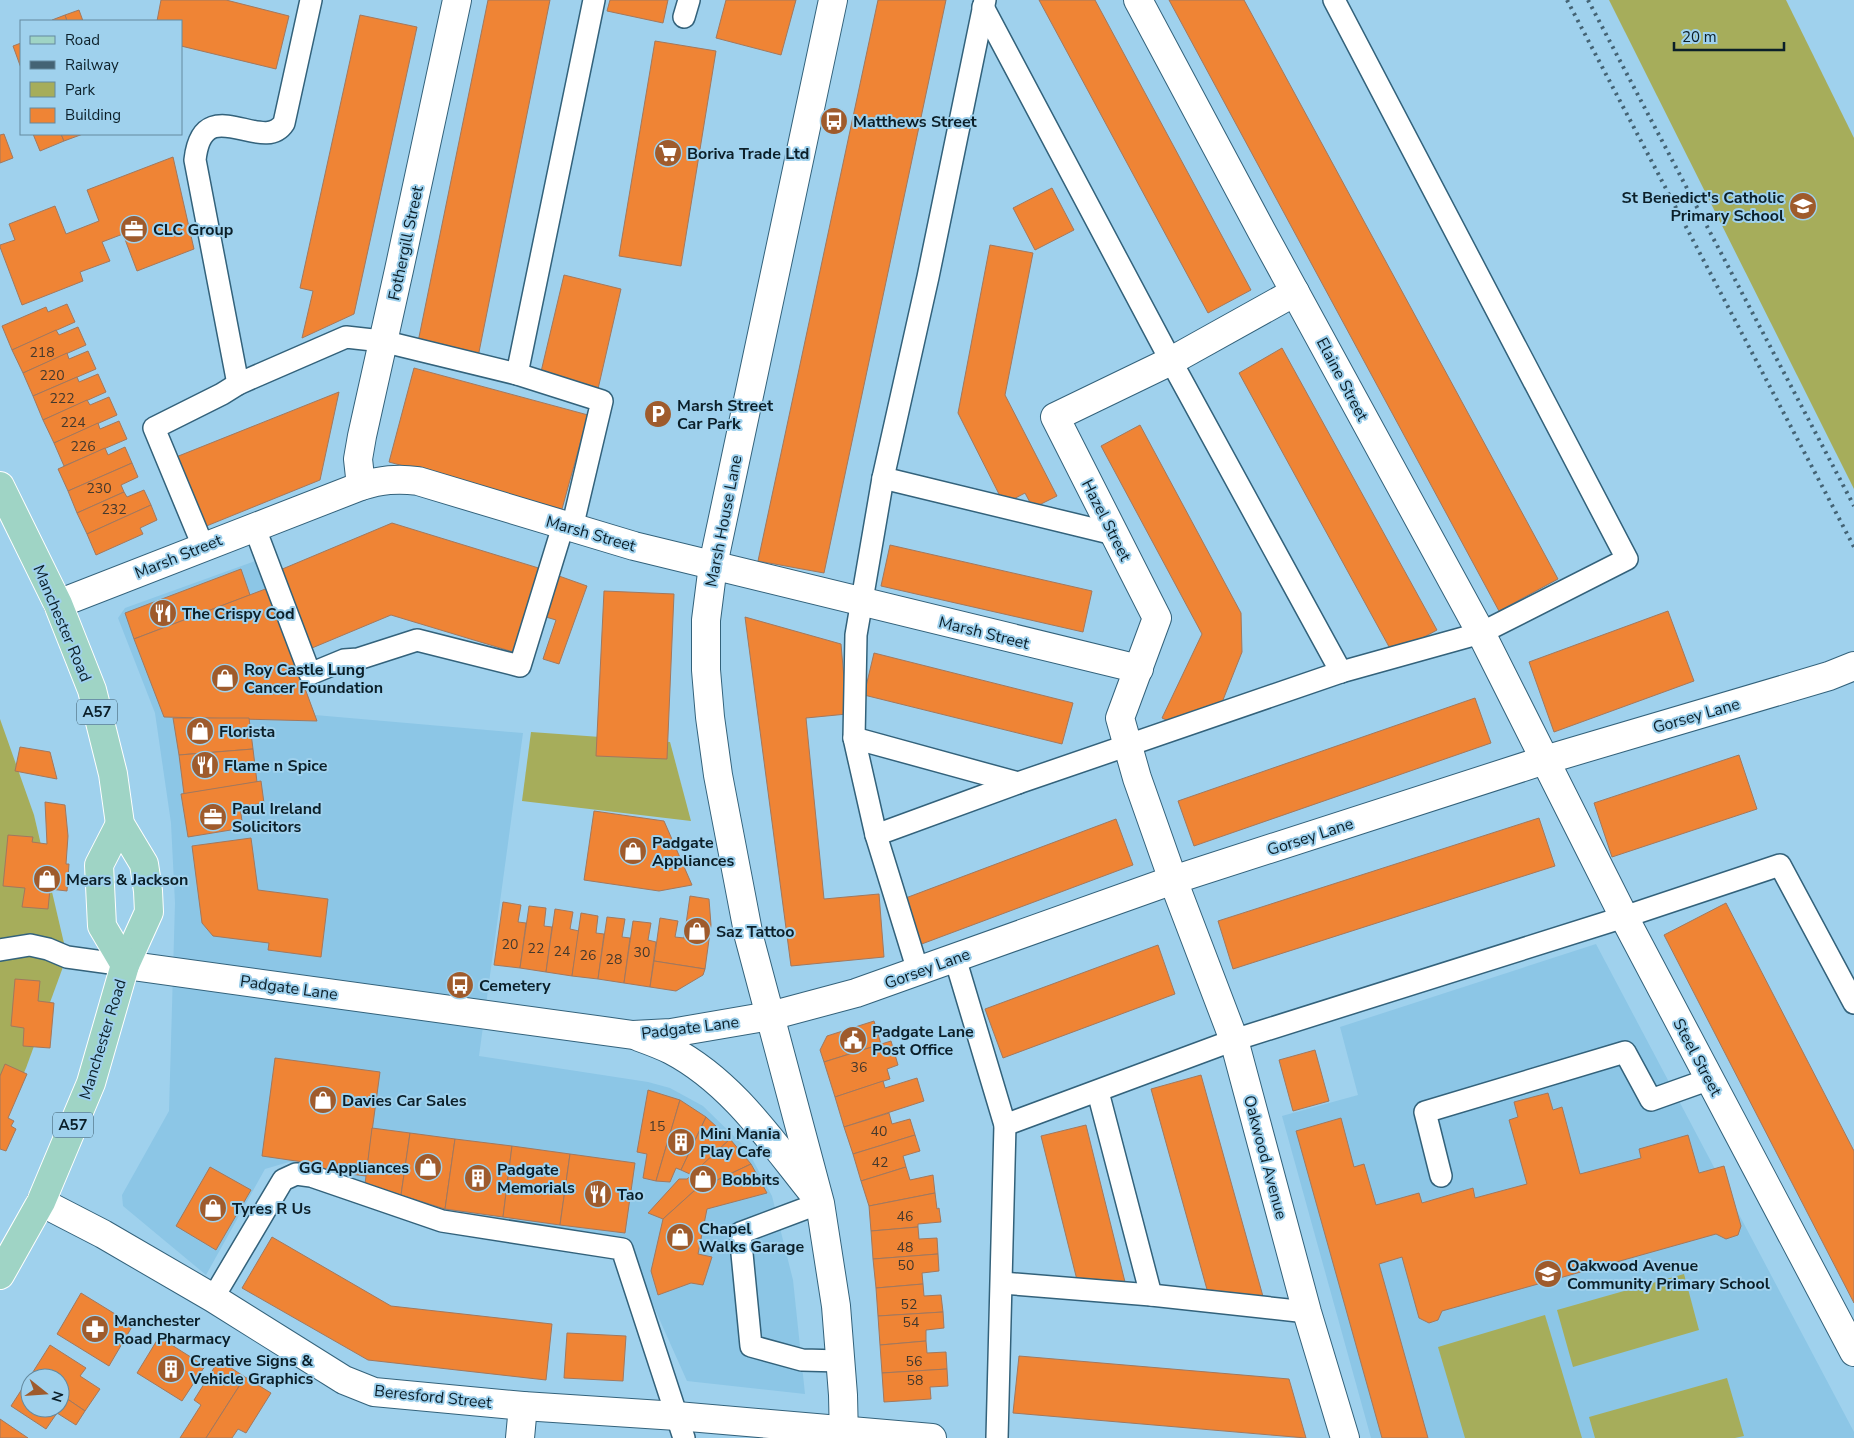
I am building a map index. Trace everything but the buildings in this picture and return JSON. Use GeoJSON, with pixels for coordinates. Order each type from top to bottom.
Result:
{"type":"FeatureCollection","features":[{"type":"Feature","properties":{"kind":"main road","name":"Manchester Road"},"geometry":{"type":"LineString","coordinates":[[0,486],[58,604],[92,690],[113,774],[120,824],[144,864],[149,912],[125,965],[90,1083],[42,1202],[0,1275]]}},
{"type":"Feature","properties":{"kind":"main road","name":"Manchester Road"},"geometry":{"type":"LineString","coordinates":[[120,824],[100,866],[102,926],[125,965]]}},
{"type":"Feature","properties":{"kind":"street","name":"Marsh House Lane"},"geometry":{"type":"LineString","coordinates":[[770,1016],[743,908],[718,775],[706,670],[706,620],[713,565],[833,0]]}},
{"type":"Feature","properties":{"kind":"street","name":"Elaine Street"},"geometry":{"type":"LineString","coordinates":[[1138,0],[1481,633],[1545,760]]}},
{"type":"Feature","properties":{"kind":"street","name":"Fothergill Street"},"geometry":{"type":"LineString","coordinates":[[361,486],[358,459],[362,436],[401,261],[454,1]]}},
{"type":"Feature","properties":{"kind":"street","name":"Hazel Street"},"geometry":{"type":"LineString","coordinates":[[1172,880],[1120,718],[1157,618],[1055,417],[1171,361],[1295,292]]}},
{"type":"Feature","properties":{"kind":"street","name":"Marsh Street"},"geometry":{"type":"LineString","coordinates":[[58,604],[254,526],[361,486],[382,479],[398,478],[418,481],[634,546],[1139,669]]}},
{"type":"Feature","properties":{"kind":"street","name":"Gorsey Lane"},"geometry":{"type":"LineString","coordinates":[[770,1016],[856,993],[1172,880],[1545,760],[1829,676],[1854,666]]}},
{"type":"Feature","properties":{"kind":"street","name":"Steel Street"},"geometry":{"type":"LineString","coordinates":[[1545,760],[1624,917],[1854,1352]]}},
{"type":"Feature","properties":{"kind":"street","name":"Oakwood Avenue"},"geometry":{"type":"LineString","coordinates":[[1172,880],[1234,1040],[1307,1312],[1345,1438]]}},
{"type":"Feature","properties":{"kind":"street","name":"Padgate Lane"},"geometry":{"type":"LineString","coordinates":[[125,965],[633,1035],[671,1033],[770,1016]]}},
{"type":"Feature","properties":{"kind":"street"},"geometry":{"type":"LineString","coordinates":[[770,1016],[820,1203],[836,1306],[841,1361],[844,1434]]}},
{"type":"Feature","properties":{"kind":"street"},"geometry":{"type":"LineString","coordinates":[[633,1035],[678,1054],[699,1068],[737,1100],[820,1203]]}},
{"type":"Feature","properties":{"kind":"street","name":"Beresford Street"},"geometry":{"type":"LineString","coordinates":[[42,1202],[103,1234],[213,1298],[344,1380],[374,1392],[523,1406],[680,1427],[932,1438]]}},
{"type":"Feature","properties":{"kind":"street"},"geometry":{"type":"LineString","coordinates":[[520,1438],[523,1406]]}},
{"type":"Feature","properties":{"kind":"lane"},"geometry":{"type":"LineString","coordinates":[[238,384],[195,160],[196,147],[200,138],[207,130],[223,125],[266,133],[280,129],[284,123],[311,0]]}},
{"type":"Feature","properties":{"kind":"lane"},"geometry":{"type":"LineString","coordinates":[[517,374],[594,0]]}},
{"type":"Feature","properties":{"kind":"lane"},"geometry":{"type":"LineString","coordinates":[[876,835],[1018,783],[1341,672],[1481,633],[1627,559],[1334,0]]}},
{"type":"Feature","properties":{"kind":"lane"},"geometry":{"type":"LineString","coordinates":[[984,4],[1171,361],[1341,672]]}},
{"type":"Feature","properties":{"kind":"lane"},"geometry":{"type":"LineString","coordinates":[[918,972],[876,835],[854,738],[856,635],[883,478],[928,277],[984,4]]}},
{"type":"Feature","properties":{"kind":"lane"},"geometry":{"type":"LineString","coordinates":[[204,546],[154,428],[238,384],[346,337],[382,341],[517,374],[602,401],[567,527],[520,666],[417,640],[358,659],[344,660],[310,674],[254,526]]}},
{"type":"Feature","properties":{"kind":"lane"},"geometry":{"type":"LineString","coordinates":[[883,478],[1114,534]]}},
{"type":"Feature","properties":{"kind":"lane"},"geometry":{"type":"LineString","coordinates":[[854,738],[1018,783]]}},
{"type":"Feature","properties":{"kind":"lane"},"geometry":{"type":"LineString","coordinates":[[1005,1125],[1234,1040],[1624,917],[1780,865],[1854,1003]]}},
{"type":"Feature","properties":{"kind":"lane"},"geometry":{"type":"LineString","coordinates":[[0,950],[30,945],[48,949],[67,957],[125,965]]}},
{"type":"Feature","properties":{"kind":"lane"},"geometry":{"type":"LineString","coordinates":[[954,958],[1005,1125],[997,1438]]}},
{"type":"Feature","properties":{"kind":"lane"},"geometry":{"type":"LineString","coordinates":[[1441,1176],[1424,1112],[1625,1052],[1651,1100],[1710,1079]]}},
{"type":"Feature","properties":{"kind":"lane"},"geometry":{"type":"LineString","coordinates":[[1098,1092],[1151,1295]]}},
{"type":"Feature","properties":{"kind":"lane"},"geometry":{"type":"LineString","coordinates":[[213,1298],[283,1180],[296,1174],[311,1176],[442,1221],[622,1249],[680,1427]]}},
{"type":"Feature","properties":{"kind":"lane"},"geometry":{"type":"LineString","coordinates":[[820,1203],[740,1234],[751,1346],[802,1360],[841,1361]]}},
{"type":"Feature","properties":{"kind":"lane"},"geometry":{"type":"LineString","coordinates":[[1002,1283],[1151,1295],[1307,1312]]}},
{"type":"Feature","properties":{"kind":"shaded area"},"geometry":{"type":"Polygon","coordinates":[[[258,560],[315,715],[523,733],[479,1056],[648,1082],[670,1088],[703,1106],[747,1149],[772,1196],[793,1280],[805,1394],[687,1381],[623,1238],[446,1210],[289,1162],[265,1169],[206,1275],[123,1206],[122,1195],[169,1111],[175,903],[171,823],[155,713],[118,618],[125,608],[258,560]]]}},
{"type":"Feature","properties":{"kind":"shaded area","name":"Oakwood Avenue Community Primary School"},"geometry":{"type":"Polygon","coordinates":[[[1596,944],[1854,1432],[1854,1438],[1371,1438],[1282,1116],[1358,1095],[1340,1027],[1596,944]]]}},
{"type":"Feature","properties":{"kind":"green space","name":"St Benedict's Catholic Primary School"},"geometry":{"type":"Polygon","coordinates":[[[1609,0],[1786,0],[1854,138],[1854,489],[1609,0]]]}},
{"type":"Feature","properties":{"kind":"green space"},"geometry":{"type":"Polygon","coordinates":[[[0,719],[34,815],[67,956],[26,1068],[0,1127],[0,719]]]}},
{"type":"Feature","properties":{"kind":"green space"},"geometry":{"type":"Polygon","coordinates":[[[531,732],[670,742],[691,821],[522,801],[531,732]]]}},
{"type":"Feature","properties":{"kind":"green space"},"geometry":{"type":"Polygon","coordinates":[[[1684,1274],[1699,1330],[1573,1367],[1557,1310],[1684,1274]]]}},
{"type":"Feature","properties":{"kind":"green space"},"geometry":{"type":"Polygon","coordinates":[[[1545,1315],[1582,1438],[1465,1438],[1438,1347],[1545,1315]]]}},
{"type":"Feature","properties":{"kind":"green space"},"geometry":{"type":"Polygon","coordinates":[[[1727,1378],[1744,1436],[1735,1438],[1595,1438],[1589,1417],[1727,1378]]]}},
{"type":"Feature","properties":{"kind":"railway"},"geometry":{"type":"LineString","coordinates":[[1567,0],[1854,547]]}},
{"type":"Feature","properties":{"kind":"railway"},"geometry":{"type":"LineString","coordinates":[[1588,0],[1854,506]]}},
{"type":"Feature","properties":{"kind":"place","name":"Matthews Street"},"geometry":{"type":"Point","coordinates":[834,121]}},
{"type":"Feature","properties":{"kind":"place","name":"Boriva Trade Ltd"},"geometry":{"type":"Point","coordinates":[668,153]}},
{"type":"Feature","properties":{"kind":"place","name":"St Benedict's Catholic Primary School"},"geometry":{"type":"Point","coordinates":[1803,206]}},
{"type":"Feature","properties":{"kind":"place","name":"CLC Group"},"geometry":{"type":"Point","coordinates":[134,229]}},
{"type":"Feature","properties":{"kind":"place","name":"Marsh Street Car Park"},"geometry":{"type":"Point","coordinates":[658,414]}},
{"type":"Feature","properties":{"kind":"place","name":"The Crispy Cod"},"geometry":{"type":"Point","coordinates":[163,613]}},
{"type":"Feature","properties":{"kind":"place","name":"Roy Castle Lung Cancer Foundation"},"geometry":{"type":"Point","coordinates":[225,678]}},
{"type":"Feature","properties":{"kind":"place","name":"Florista"},"geometry":{"type":"Point","coordinates":[200,731]}},
{"type":"Feature","properties":{"kind":"place","name":"Flame n Spice"},"geometry":{"type":"Point","coordinates":[205,765]}},
{"type":"Feature","properties":{"kind":"place","name":"Paul Ireland Solicitors"},"geometry":{"type":"Point","coordinates":[213,817]}},
{"type":"Feature","properties":{"kind":"place","name":"Padgate Appliances"},"geometry":{"type":"Point","coordinates":[633,851]}},
{"type":"Feature","properties":{"kind":"place","name":"Mears & Jackson"},"geometry":{"type":"Point","coordinates":[47,879]}},
{"type":"Feature","properties":{"kind":"place","name":"Saz Tattoo"},"geometry":{"type":"Point","coordinates":[697,931]}},
{"type":"Feature","properties":{"kind":"place","name":"Cemetery"},"geometry":{"type":"Point","coordinates":[460,985]}},
{"type":"Feature","properties":{"kind":"place","name":"Padgate Lane Post Office"},"geometry":{"type":"Point","coordinates":[853,1040]}},
{"type":"Feature","properties":{"kind":"place","name":"Davies Car Sales"},"geometry":{"type":"Point","coordinates":[323,1100]}},
{"type":"Feature","properties":{"kind":"place","name":"Mini Mania Play Cafe"},"geometry":{"type":"Point","coordinates":[681,1142]}},
{"type":"Feature","properties":{"kind":"place","name":"GG Appliances"},"geometry":{"type":"Point","coordinates":[428,1167]}},
{"type":"Feature","properties":{"kind":"place","name":"Padgate Memorials"},"geometry":{"type":"Point","coordinates":[478,1178]}},
{"type":"Feature","properties":{"kind":"place","name":"Bobbits"},"geometry":{"type":"Point","coordinates":[703,1179]}},
{"type":"Feature","properties":{"kind":"place","name":"Tao"},"geometry":{"type":"Point","coordinates":[598,1194]}},
{"type":"Feature","properties":{"kind":"place","name":"Tyres R Us"},"geometry":{"type":"Point","coordinates":[213,1208]}},
{"type":"Feature","properties":{"kind":"place","name":"Chapel Walks Garage"},"geometry":{"type":"Point","coordinates":[680,1237]}},
{"type":"Feature","properties":{"kind":"place","name":"Oakwood Avenue Community Primary School"},"geometry":{"type":"Point","coordinates":[1548,1274]}},
{"type":"Feature","properties":{"kind":"place","name":"Manchester Road Pharmacy"},"geometry":{"type":"Point","coordinates":[95,1329]}},
{"type":"Feature","properties":{"kind":"place","name":"Creative Signs & Vehicle Graphics"},"geometry":{"type":"Point","coordinates":[171,1369]}}]}
